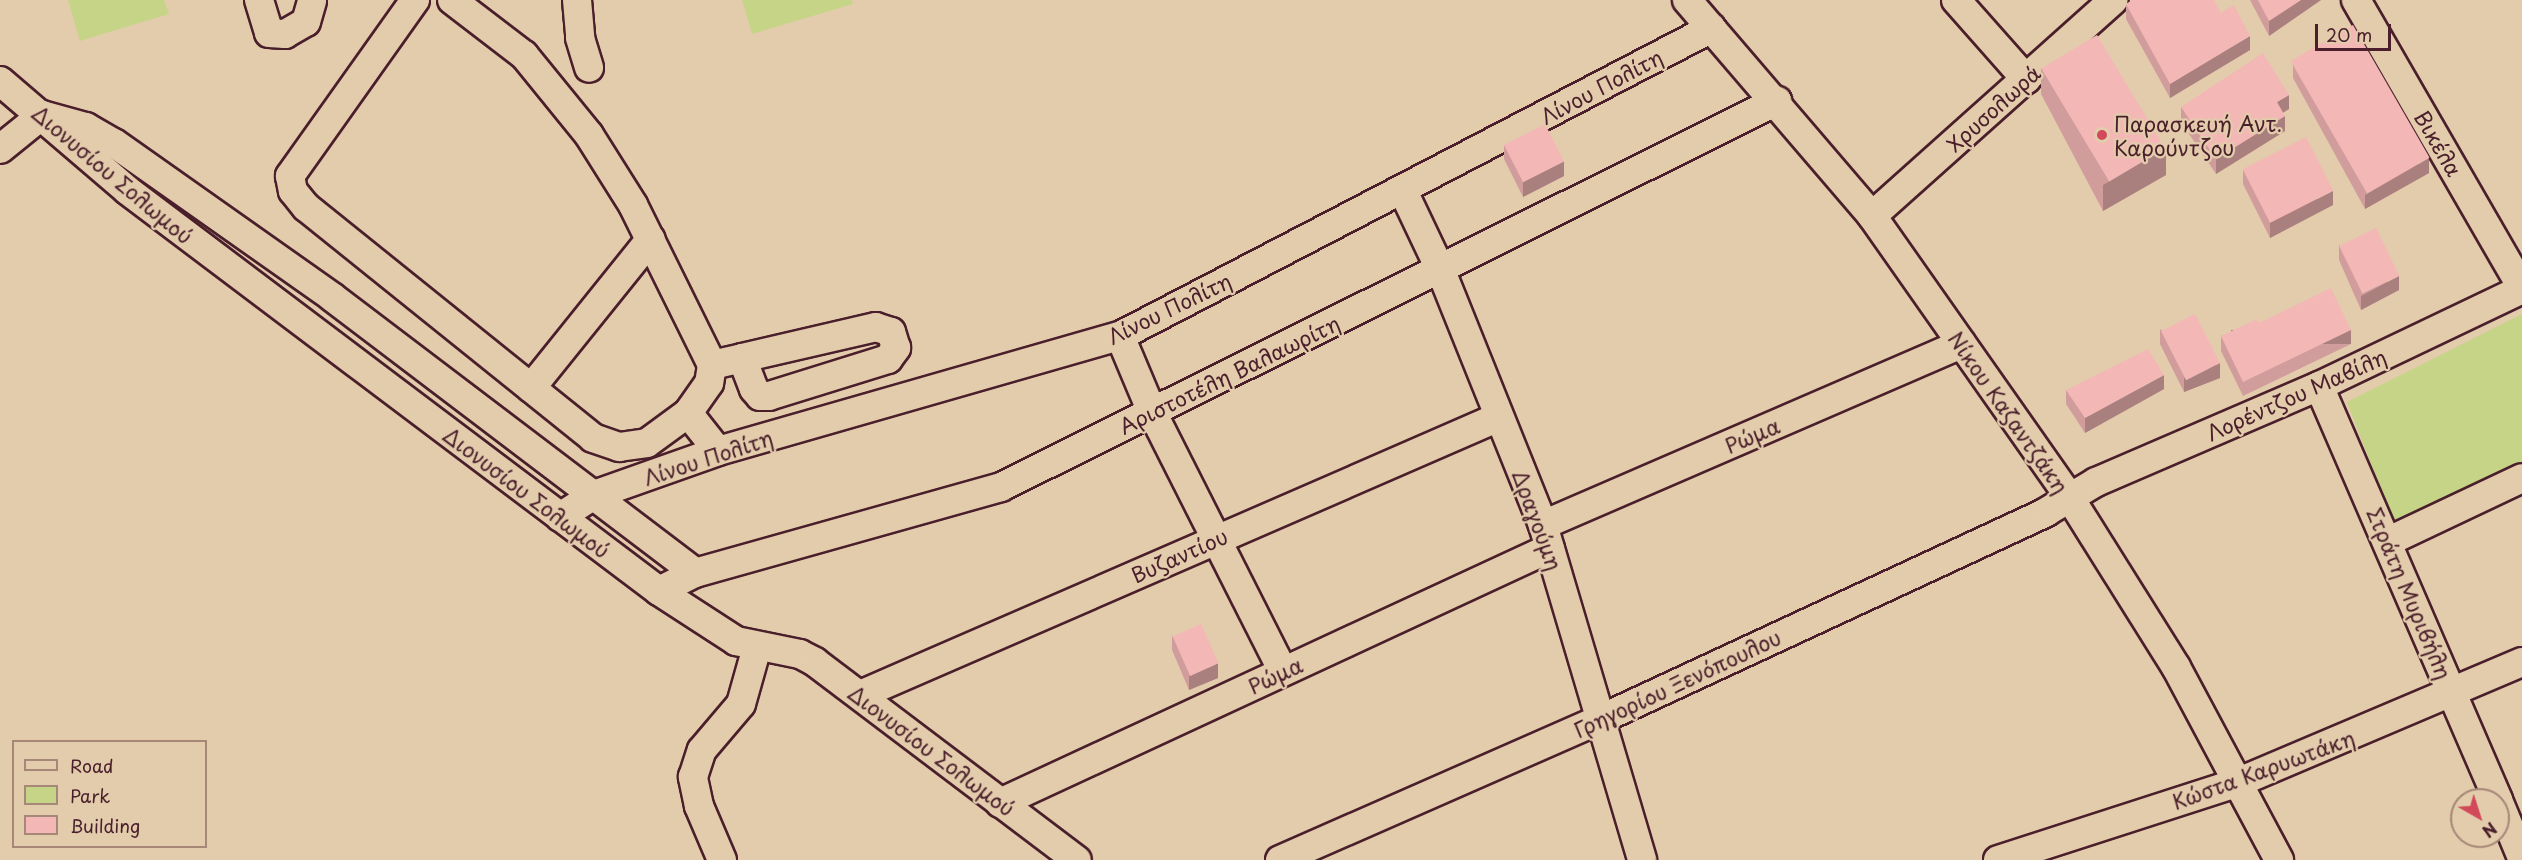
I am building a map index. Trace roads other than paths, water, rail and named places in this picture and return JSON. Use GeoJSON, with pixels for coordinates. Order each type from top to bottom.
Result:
{"type":"FeatureCollection","features":[{"type":"Feature","properties":{"kind":"street"},"geometry":{"type":"LineString","coordinates":[[260,0],[269,33],[285,34],[306,22],[314,0]]}},
{"type":"Feature","properties":{"kind":"street"},"geometry":{"type":"LineString","coordinates":[[415,0],[290,176],[293,191],[306,207],[593,438],[619,447],[647,443],[688,413],[709,383],[712,365],[651,239],[589,135],[524,55],[452,0]]}},
{"type":"Feature","properties":{"kind":"street"},"geometry":{"type":"LineString","coordinates":[[577,0],[580,38],[589,68]]}},
{"type":"Feature","properties":{"kind":"street","name":"Νίκου Καζαντζάκη"},"geometry":{"type":"LineString","coordinates":[[1687,0],[1777,101],[1872,216],[2070,498],[2176,667],[2279,860]]}},
{"type":"Feature","properties":{"kind":"street"},"geometry":{"type":"LineString","coordinates":[[1956,0],[2026,79]]}},
{"type":"Feature","properties":{"kind":"street","name":"Χρυσολωρά"},"geometry":{"type":"LineString","coordinates":[[1872,216],[2114,0]]}},
{"type":"Feature","properties":{"kind":"street","name":"Βικέλα"},"geometry":{"type":"LineString","coordinates":[[2356,0],[2522,288]]}},
{"type":"Feature","properties":{"kind":"street","name":"Λίνου Πολίτη"},"geometry":{"type":"LineString","coordinates":[[560,517],[594,495],[718,451],[1120,336],[1712,28]]}},
{"type":"Feature","properties":{"kind":"street","name":"Διονυσίου Σολωμού"},"geometry":{"type":"LineString","coordinates":[[0,81],[127,190],[659,591],[718,632],[757,646],[800,654],[860,695],[1077,860]]}},
{"type":"Feature","properties":{"kind":"street","name":"Αριστοτέλη Βαλαωρίτη"},"geometry":{"type":"LineString","coordinates":[[659,591],[695,573],[1001,487],[1441,271],[1777,101]]}},
{"type":"Feature","properties":{"kind":"street"},"geometry":{"type":"LineString","coordinates":[[0,149],[42,115],[86,127],[114,143],[332,297],[695,573]]}},
{"type":"Feature","properties":{"kind":"street","name":"Δραγούμη"},"geometry":{"type":"LineString","coordinates":[[1403,190],[1441,271],[1546,537],[1642,860]]}},
{"type":"Feature","properties":{"kind":"street"},"geometry":{"type":"LineString","coordinates":[[531,388],[651,239]]}},
{"type":"Feature","properties":{"kind":"street","name":"Λορέντζου Μαβίλη"},"geometry":{"type":"LineString","coordinates":[[2070,498],[2096,482],[2319,386],[2522,288]]}},
{"type":"Feature","properties":{"kind":"street"},"geometry":{"type":"LineString","coordinates":[[712,365],[742,358],[876,327],[891,332],[896,348],[888,360],[769,396],[760,396],[754,389],[742,358]]}},
{"type":"Feature","properties":{"kind":"street"},"geometry":{"type":"LineString","coordinates":[[1120,336],[1152,412],[1283,671]]}},
{"type":"Feature","properties":{"kind":"street","name":"Ρώμα"},"geometry":{"type":"LineString","coordinates":[[1000,803],[1283,671],[1546,537],[1962,344]]}},
{"type":"Feature","properties":{"kind":"street","name":"Στράτη Μυριβήλη"},"geometry":{"type":"LineString","coordinates":[[2319,386],[2389,542],[2493,788]]}},
{"type":"Feature","properties":{"kind":"street"},"geometry":{"type":"LineString","coordinates":[[688,413],[718,451]]}},
{"type":"Feature","properties":{"kind":"street","name":"Βυζαντίου"},"geometry":{"type":"LineString","coordinates":[[860,695],[1499,417]]}},
{"type":"Feature","properties":{"kind":"street"},"geometry":{"type":"LineString","coordinates":[[2389,542],[2522,478]]}},
{"type":"Feature","properties":{"kind":"street","name":"Γρηγορίου Ξενόπουλου"},"geometry":{"type":"LineString","coordinates":[[1280,860],[1600,719],[2070,498]]}},
{"type":"Feature","properties":{"kind":"street"},"geometry":{"type":"LineString","coordinates":[[722,860],[699,806],[693,777],[702,750],[741,704],[757,646]]}},
{"type":"Feature","properties":{"kind":"street","name":"Κώστα Καρυωτάκη"},"geometry":{"type":"LineString","coordinates":[[1998,860],[2238,782],[2454,693],[2522,662]]}},
{"type":"Feature","properties":{"kind":"street","name":"Στράτη Μυριβήλη"},"geometry":{"type":"LineString","coordinates":[[2510,829],[2522,858]]}},
{"type":"Feature","properties":{"kind":"place","name":"Παρασκευή Αντ. Καρούντζου"},"geometry":{"type":"Point","coordinates":[2102,135]}}]}
